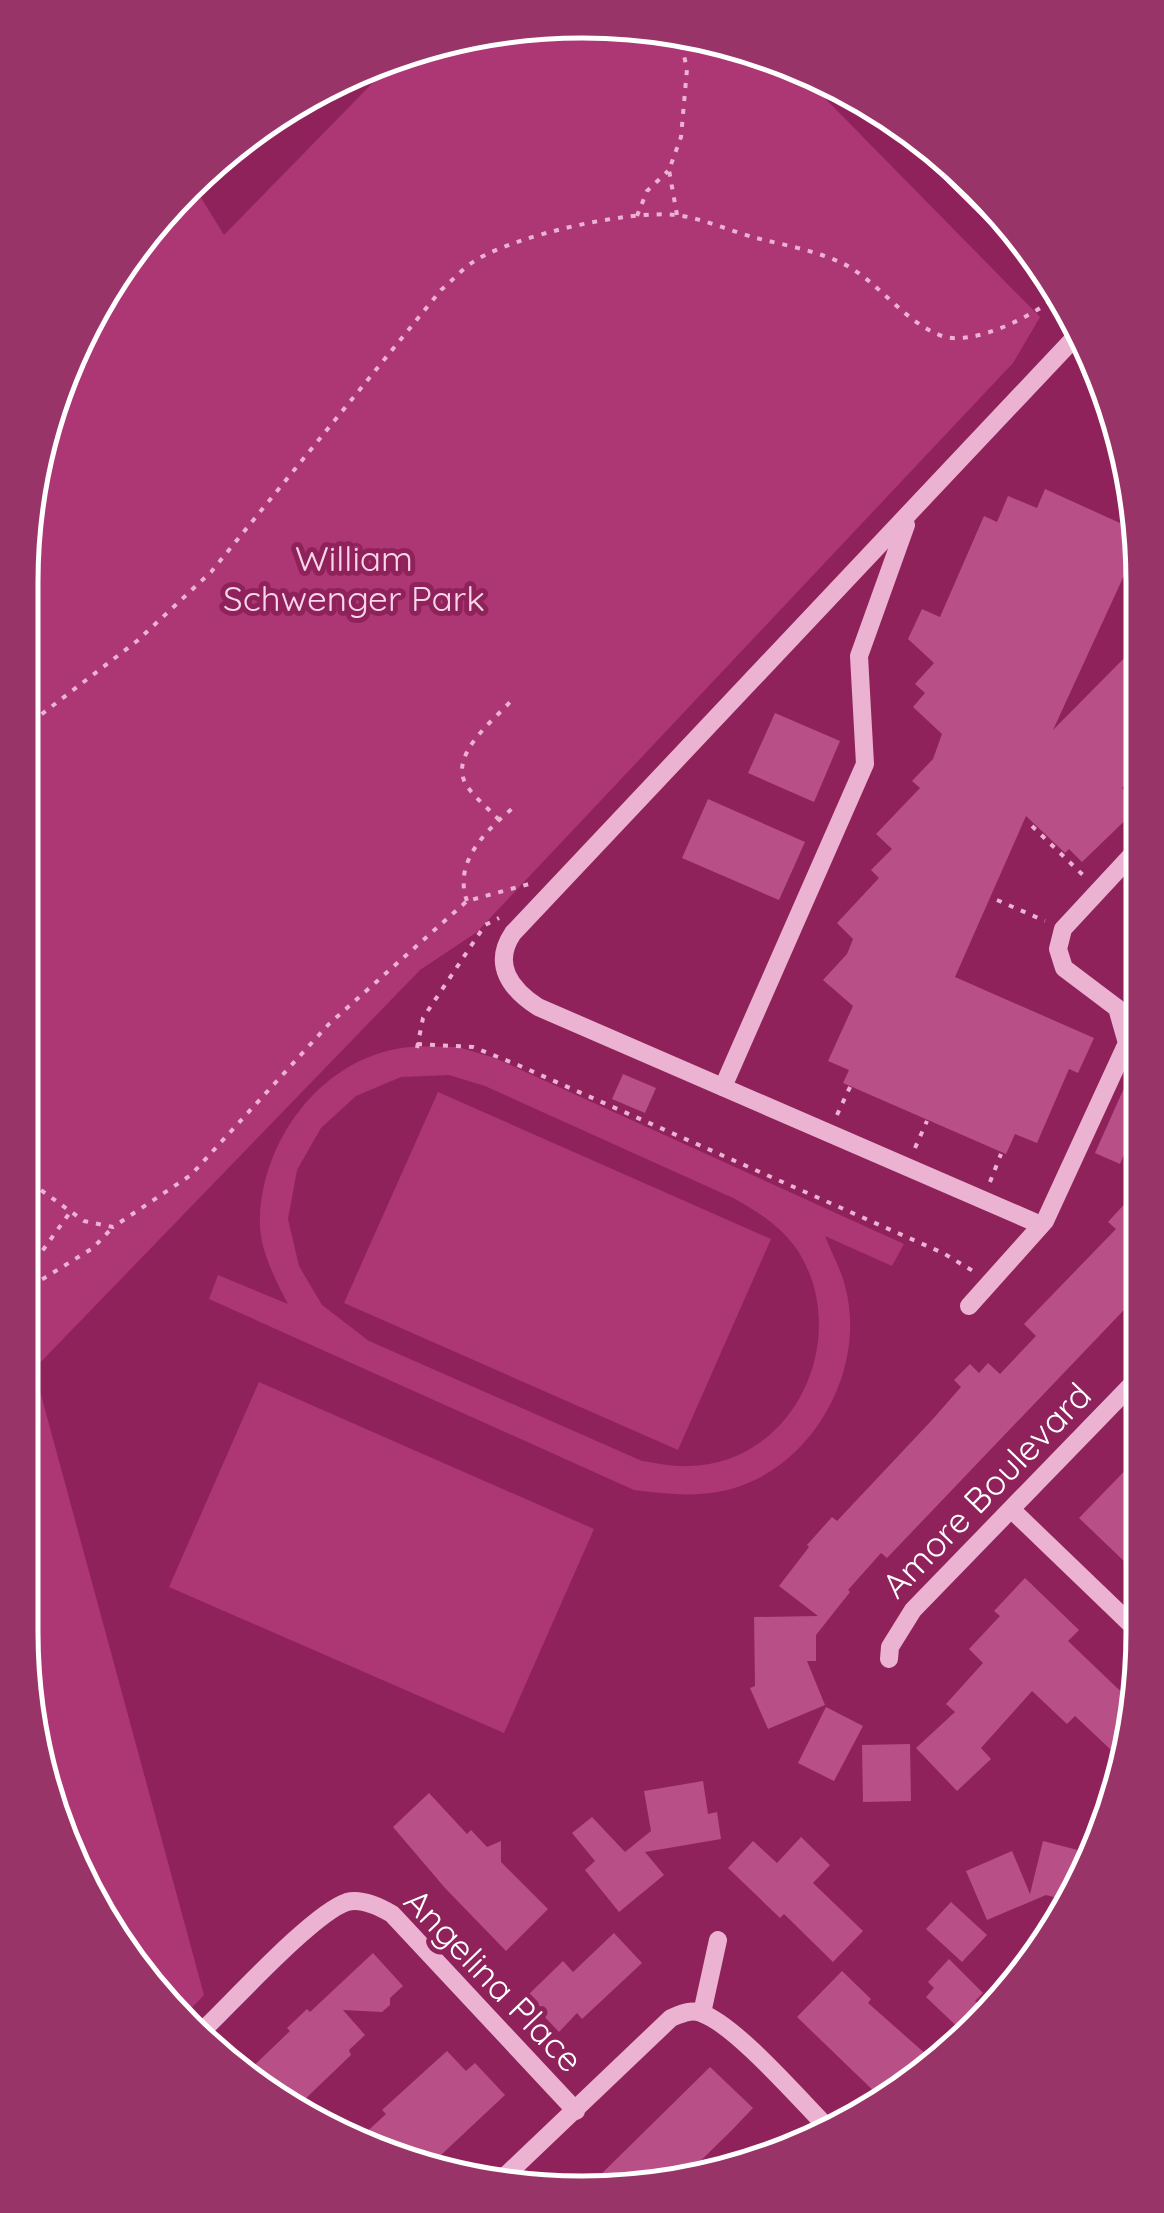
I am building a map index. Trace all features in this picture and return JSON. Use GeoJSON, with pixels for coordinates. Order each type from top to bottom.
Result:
{"type":"FeatureCollection","features":[{"type":"Feature","properties":{"kind":"street"},"geometry":{"type":"LineString","coordinates":[[1041,1225],[524,998],[508,979],[503,960],[508,941],[524,922],[1071,342]]}},
{"type":"Feature","properties":{"kind":"street"},"geometry":{"type":"LineString","coordinates":[[724,1087],[865,764],[859,656],[910,515]]}},
{"type":"Feature","properties":{"kind":"street"},"geometry":{"type":"LineString","coordinates":[[1126,861],[1063,928],[1058,949],[1064,968],[1117,1008],[1126,1040]]}},
{"type":"Feature","properties":{"kind":"street"},"geometry":{"type":"LineString","coordinates":[[968,1306],[1041,1225],[1126,1045]]}},
{"type":"Feature","properties":{"kind":"street","name":"Amore Boulevard"},"geometry":{"type":"LineString","coordinates":[[888,1658],[903,1621],[1126,1391]]}},
{"type":"Feature","properties":{"kind":"street"},"geometry":{"type":"LineString","coordinates":[[1012,1510],[1126,1620]]}},
{"type":"Feature","properties":{"kind":"street","name":"Angelina Place"},"geometry":{"type":"LineString","coordinates":[[208,2026],[323,1915],[350,1900],[362,1902],[392,1914],[576,2111]]}},
{"type":"Feature","properties":{"kind":"street"},"geometry":{"type":"LineString","coordinates":[[702,2013],[718,1940]]}},
{"type":"Feature","properties":{"kind":"street"},"geometry":{"type":"LineString","coordinates":[[511,2171],[671,2018],[691,2011],[724,2024],[820,2120]]}},
{"type":"Feature","properties":{"kind":"path"},"geometry":{"type":"LineString","coordinates":[[636,216],[648,192],[669,170],[681,137],[686,69],[682,47]]}},
{"type":"Feature","properties":{"kind":"path"},"geometry":{"type":"LineString","coordinates":[[669,170],[677,215]]}},
{"type":"Feature","properties":{"kind":"path"},"geometry":{"type":"LineString","coordinates":[[38,717],[137,642],[211,572],[441,290],[475,261],[526,240],[636,216],[677,215],[843,264],[874,283],[916,321],[943,336],[977,337],[1050,303]]}},
{"type":"Feature","properties":{"kind":"path"},"geometry":{"type":"LineString","coordinates":[[499,820],[466,784],[462,766],[469,748],[511,702]]}},
{"type":"Feature","properties":{"kind":"path"},"geometry":{"type":"LineString","coordinates":[[468,900],[460,882],[467,861],[513,808]]}},
{"type":"Feature","properties":{"kind":"path"},"geometry":{"type":"LineString","coordinates":[[1032,826],[1099,890]]}},
{"type":"Feature","properties":{"kind":"path"},"geometry":{"type":"LineString","coordinates":[[38,1282],[93,1248],[113,1226],[190,1175],[330,1024],[468,900],[532,883],[558,885]]}},
{"type":"Feature","properties":{"kind":"path"},"geometry":{"type":"LineString","coordinates":[[997,900],[1063,928]]}},
{"type":"Feature","properties":{"kind":"path"},"geometry":{"type":"LineString","coordinates":[[524,922],[502,917],[485,926],[423,1018],[418,1046],[473,1048],[518,1065],[943,1252],[970,1268],[988,1285]]}},
{"type":"Feature","properties":{"kind":"path"},"geometry":{"type":"LineString","coordinates":[[829,1133],[850,1088]]}},
{"type":"Feature","properties":{"kind":"path"},"geometry":{"type":"LineString","coordinates":[[906,1166],[927,1121]]}},
{"type":"Feature","properties":{"kind":"path"},"geometry":{"type":"LineString","coordinates":[[982,1199],[1001,1154]]}},
{"type":"Feature","properties":{"kind":"path"},"geometry":{"type":"LineString","coordinates":[[38,1188],[84,1221],[113,1226]]}},
{"type":"Feature","properties":{"kind":"path"},"geometry":{"type":"LineString","coordinates":[[38,1258],[71,1211]]}},
{"type":"Feature","properties":{"kind":"green space","name":"William Schwenger Park"},"geometry":{"type":"Polygon","coordinates":[[[582,38],[653,42],[757,66],[819,92],[1040,317],[1013,363],[477,932],[420,970],[38,1365],[38,582],[42,511],[66,407],[94,341],[129,279],[199,195],[224,235],[378,77],[441,56],[511,42],[582,38]]]}},
{"type":"Feature","properties":{"kind":"green space"},"geometry":{"type":"Polygon","coordinates":[[[458,1047],[495,1058],[904,1244],[892,1266],[825,1236],[843,1280],[850,1315],[843,1374],[816,1428],[774,1469],[720,1492],[634,1490],[209,1299],[218,1275],[288,1304],[262,1240],[264,1189],[284,1134],[319,1089],[368,1057],[403,1048],[458,1047]],[[449,1075],[401,1077],[356,1096],[321,1128],[297,1170],[288,1219],[299,1266],[322,1305],[369,1341],[642,1461],[688,1466],[725,1460],[758,1444],[784,1420],[803,1391],[815,1357],[819,1321],[813,1285],[792,1242],[768,1220],[733,1198],[485,1086],[449,1075]]]}},
{"type":"Feature","properties":{"kind":"green space"},"geometry":{"type":"Polygon","coordinates":[[[438,1092],[771,1239],[678,1450],[344,1303],[438,1092]]]}},
{"type":"Feature","properties":{"kind":"green space"},"geometry":{"type":"Polygon","coordinates":[[[259,1382],[594,1529],[504,1733],[169,1587],[259,1382]]]}},
{"type":"Feature","properties":{"kind":"green space","name":"William Schwenger Park"},"geometry":{"type":"Polygon","coordinates":[[[38,1384],[204,1995],[191,2009],[129,1934],[79,1839],[56,1772],[39,1667],[38,1384]]]}},
{"type":"Feature","properties":{"kind":"building"},"geometry":{"type":"Polygon","coordinates":[[[1045,489],[1123,524],[1126,572],[1053,730],[1126,656],[1126,784],[1122,788],[1126,792],[1126,820],[1082,862],[1069,849],[1065,853],[1026,816],[955,977],[1094,1038],[1078,1073],[1069,1069],[1037,1143],[1015,1134],[1006,1154],[843,1083],[849,1070],[828,1061],[853,1006],[823,980],[847,954],[853,939],[837,923],[879,878],[871,870],[892,849],[876,834],[920,788],[912,781],[933,759],[942,734],[913,707],[925,693],[915,684],[934,663],[908,639],[922,609],[940,617],[984,516],[997,522],[1008,496],[1037,508],[1045,489]]]}},
{"type":"Feature","properties":{"kind":"building"},"geometry":{"type":"Polygon","coordinates":[[[775,713],[840,741],[814,802],[748,773],[775,713]]]}},
{"type":"Feature","properties":{"kind":"building"},"geometry":{"type":"Polygon","coordinates":[[[708,799],[805,842],[779,900],[682,858],[708,799]]]}},
{"type":"Feature","properties":{"kind":"building"},"geometry":{"type":"Polygon","coordinates":[[[623,1074],[656,1088],[645,1113],[612,1099],[623,1074]]]}},
{"type":"Feature","properties":{"kind":"building"},"geometry":{"type":"Polygon","coordinates":[[[1126,1084],[1126,1150],[1120,1164],[1095,1153],[1126,1084]]]}},
{"type":"Feature","properties":{"kind":"building"},"geometry":{"type":"Polygon","coordinates":[[[1126,1202],[1126,1308],[887,1558],[881,1553],[848,1590],[816,1635],[816,1661],[807,1661],[825,1705],[768,1729],[750,1688],[755,1686],[754,1617],[818,1616],[779,1586],[807,1545],[832,1517],[837,1521],[932,1420],[961,1387],[954,1380],[970,1364],[979,1373],[988,1363],[1000,1374],[1036,1336],[1024,1324],[1116,1229],[1108,1222],[1126,1202]]]}},
{"type":"Feature","properties":{"kind":"building"},"geometry":{"type":"Polygon","coordinates":[[[1126,1470],[1126,1563],[1079,1518],[1126,1470]]]}},
{"type":"Feature","properties":{"kind":"building"},"geometry":{"type":"Polygon","coordinates":[[[1025,1578],[1079,1630],[1068,1641],[1123,1693],[1113,1752],[1075,1716],[1067,1724],[1032,1691],[981,1748],[991,1759],[957,1791],[916,1748],[955,1712],[946,1704],[983,1663],[969,1649],[1000,1616],[994,1611],[1025,1578]]]}},
{"type":"Feature","properties":{"kind":"building"},"geometry":{"type":"Polygon","coordinates":[[[826,1707],[863,1726],[834,1781],[798,1763],[826,1707]]]}},
{"type":"Feature","properties":{"kind":"building"},"geometry":{"type":"Polygon","coordinates":[[[910,1744],[911,1801],[863,1802],[862,1745],[910,1744]]]}},
{"type":"Feature","properties":{"kind":"building"},"geometry":{"type":"Polygon","coordinates":[[[703,1781],[708,1814],[717,1812],[721,1839],[645,1852],[664,1875],[619,1912],[585,1870],[595,1861],[572,1833],[592,1817],[625,1852],[651,1831],[644,1791],[703,1781]]]}},
{"type":"Feature","properties":{"kind":"building"},"geometry":{"type":"Polygon","coordinates":[[[429,1793],[467,1834],[471,1830],[487,1847],[501,1841],[501,1862],[548,1909],[506,1951],[393,1827],[429,1793]]]}},
{"type":"Feature","properties":{"kind":"building"},"geometry":{"type":"Polygon","coordinates":[[[801,1837],[830,1865],[813,1883],[863,1931],[833,1962],[784,1914],[780,1918],[728,1868],[753,1841],[777,1863],[801,1837]]]}},
{"type":"Feature","properties":{"kind":"building"},"geometry":{"type":"Polygon","coordinates":[[[1043,1841],[1080,1851],[1057,1898],[1046,1895],[987,1920],[966,1871],[1012,1851],[1030,1894],[1043,1841]]]}},
{"type":"Feature","properties":{"kind":"building"},"geometry":{"type":"Polygon","coordinates":[[[951,1902],[987,1935],[962,1962],[926,1929],[951,1902]]]}},
{"type":"Feature","properties":{"kind":"building"},"geometry":{"type":"Polygon","coordinates":[[[614,1933],[642,1963],[582,2019],[577,2013],[559,2032],[526,1997],[563,1961],[573,1972],[614,1933]]]}},
{"type":"Feature","properties":{"kind":"building"},"geometry":{"type":"Polygon","coordinates":[[[373,1953],[403,1986],[382,2012],[343,2010],[365,2035],[349,2050],[351,2055],[304,2100],[254,2065],[290,2031],[287,2028],[307,2009],[310,2012],[373,1953]]]}},
{"type":"Feature","properties":{"kind":"building"},"geometry":{"type":"Polygon","coordinates":[[[949,1959],[983,1993],[975,2001],[978,2004],[956,2026],[926,1997],[934,1988],[928,1982],[949,1959]]]}},
{"type":"Feature","properties":{"kind":"building"},"geometry":{"type":"Polygon","coordinates":[[[842,1971],[871,1999],[868,2003],[925,2053],[874,2091],[797,2017],[842,1971]]]}},
{"type":"Feature","properties":{"kind":"building"},"geometry":{"type":"Polygon","coordinates":[[[447,2051],[466,2071],[475,2063],[505,2095],[439,2157],[368,2131],[386,2114],[382,2110],[447,2051]]]}},
{"type":"Feature","properties":{"kind":"building"},"geometry":{"type":"Polygon","coordinates":[[[710,2067],[753,2108],[699,2163],[600,2175],[710,2067]]]}}]}
